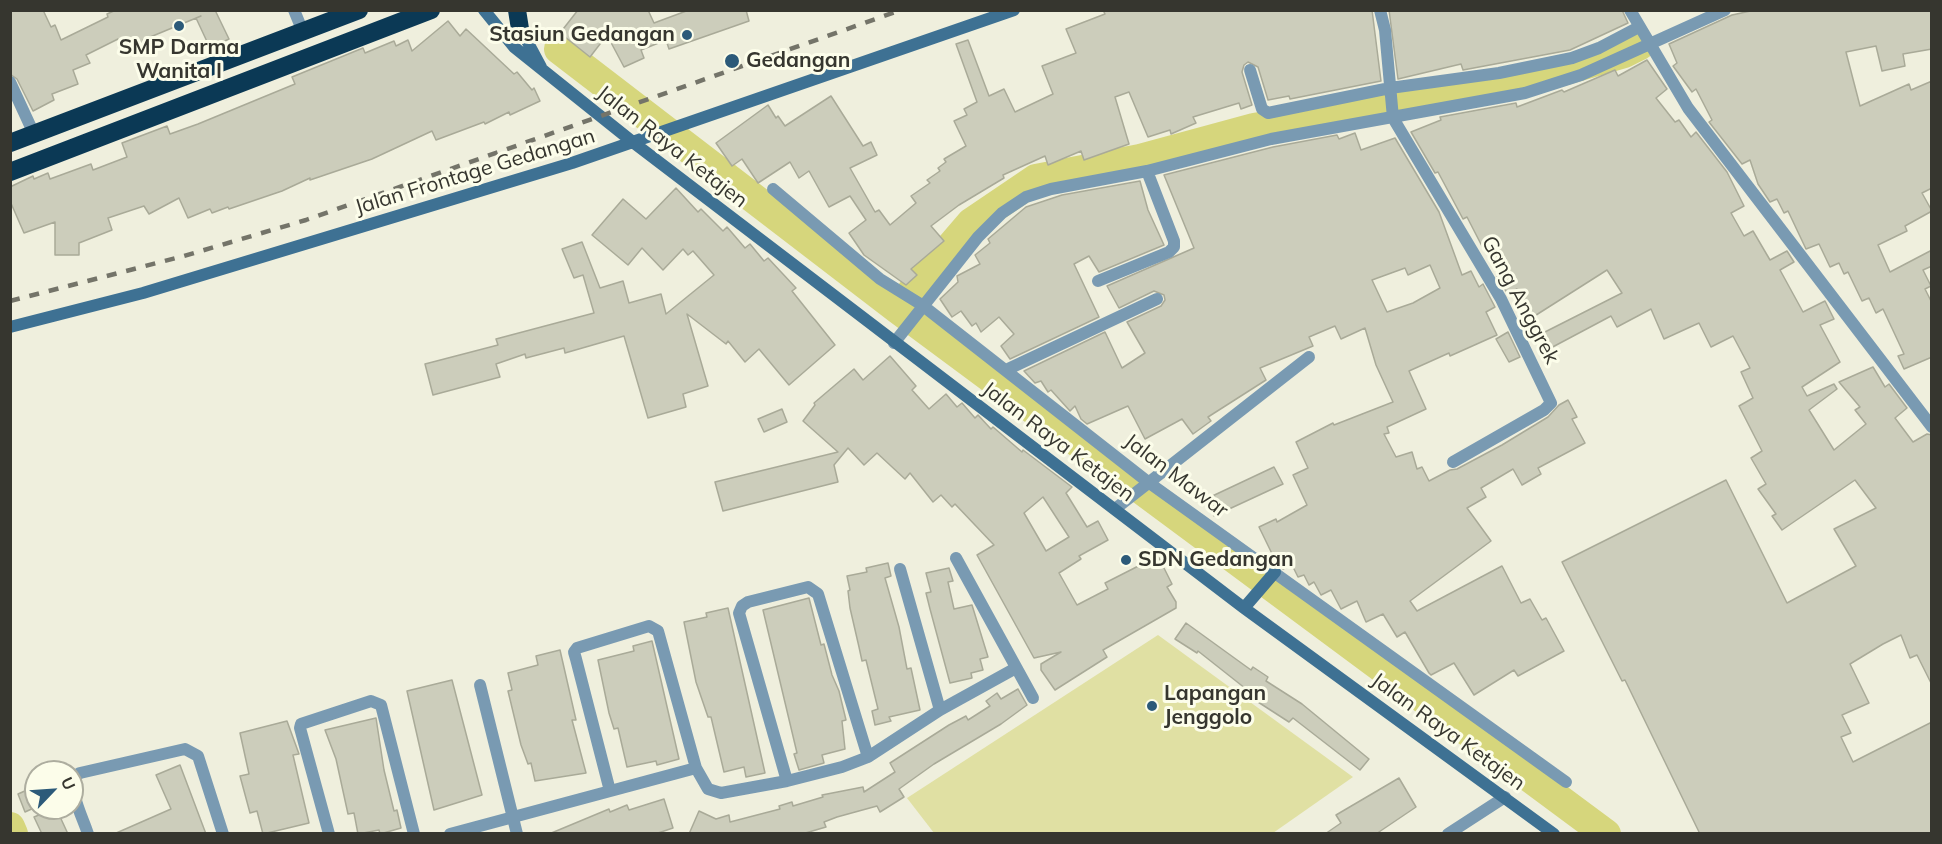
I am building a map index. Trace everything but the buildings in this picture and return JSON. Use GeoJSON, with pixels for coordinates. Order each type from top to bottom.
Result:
{"type":"FeatureCollection","features":[{"type":"Feature","properties":{"kind":"highway"},"geometry":{"type":"LineString","coordinates":[[10,143],[359,10]]}},
{"type":"Feature","properties":{"kind":"highway"},"geometry":{"type":"LineString","coordinates":[[10,172],[431,10]]}},
{"type":"Feature","properties":{"kind":"street"},"geometry":{"type":"LineString","coordinates":[[294,10],[303,32]]}},
{"type":"Feature","properties":{"kind":"street","name":"Jalan Raya Ketajen"},"geometry":{"type":"LineString","coordinates":[[484,10],[514,47],[634,143],[897,338],[1117,507],[1554,834]]}},
{"type":"Feature","properties":{"kind":"street","name":"Jalan Raya Ketajen"},"geometry":{"type":"LineString","coordinates":[[510,10],[519,20],[544,73]]}},
{"type":"Feature","properties":{"kind":"street","name":"Jalan Frontage Gedangan"},"geometry":{"type":"LineString","coordinates":[[10,327],[154,290],[634,143],[1014,10]]}},
{"type":"Feature","properties":{"kind":"street"},"geometry":{"type":"LineString","coordinates":[[1380,10],[1385,30],[1393,116]]}},
{"type":"Feature","properties":{"kind":"street"},"geometry":{"type":"LineString","coordinates":[[1630,10],[1688,108],[1932,428]]}},
{"type":"Feature","properties":{"kind":"street"},"geometry":{"type":"LineString","coordinates":[[1250,70],[1262,109],[1268,113],[1391,93],[1572,58],[1599,48],[1645,37],[1725,10]]}},
{"type":"Feature","properties":{"kind":"street"},"geometry":{"type":"LineString","coordinates":[[897,338],[978,237],[1002,213],[1026,197],[1052,189],[1147,171],[1271,139],[1525,93],[1557,83],[1645,37]]}},
{"type":"Feature","properties":{"kind":"street"},"geometry":{"type":"LineString","coordinates":[[10,81],[34,134]]}},
{"type":"Feature","properties":{"kind":"street","name":"Gang Anggrek"},"geometry":{"type":"LineString","coordinates":[[1393,116],[1501,299],[1551,403],[1544,410],[1452,462]]}},
{"type":"Feature","properties":{"kind":"street"},"geometry":{"type":"LineString","coordinates":[[1098,281],[1169,252],[1174,247],[1174,241],[1147,171]]}},
{"type":"Feature","properties":{"kind":"street","name":"Jalan Mawar"},"geometry":{"type":"LineString","coordinates":[[773,189],[918,310],[1006,370],[1144,485],[1566,782]]}},
{"type":"Feature","properties":{"kind":"street"},"geometry":{"type":"LineString","coordinates":[[1006,370],[1157,299]]}},
{"type":"Feature","properties":{"kind":"street"},"geometry":{"type":"LineString","coordinates":[[1117,507],[1309,357]]}},
{"type":"Feature","properties":{"kind":"street"},"geometry":{"type":"LineString","coordinates":[[956,558],[1033,698]]}},
{"type":"Feature","properties":{"kind":"street"},"geometry":{"type":"LineString","coordinates":[[900,570],[940,710]]}},
{"type":"Feature","properties":{"kind":"street"},"geometry":{"type":"LineString","coordinates":[[1247,605],[1272,575]]}},
{"type":"Feature","properties":{"kind":"street"},"geometry":{"type":"LineString","coordinates":[[787,781],[739,613],[742,606],[748,602],[808,587],[818,594],[868,757]]}},
{"type":"Feature","properties":{"kind":"street"},"geometry":{"type":"LineString","coordinates":[[610,791],[574,652],[577,648],[649,626],[658,631],[696,768],[708,789],[714,792],[787,781],[842,767],[868,757],[940,710],[1016,668]]}},
{"type":"Feature","properties":{"kind":"street"},"geometry":{"type":"LineString","coordinates":[[480,685],[517,834]]}},
{"type":"Feature","properties":{"kind":"street"},"geometry":{"type":"LineString","coordinates":[[329,834],[300,728],[301,724],[371,701],[381,705],[414,834]]}},
{"type":"Feature","properties":{"kind":"street"},"geometry":{"type":"LineString","coordinates":[[88,834],[74,796],[72,786],[75,776],[185,748],[198,756],[223,834]]}},
{"type":"Feature","properties":{"kind":"street"},"geometry":{"type":"LineString","coordinates":[[450,834],[696,768]]}},
{"type":"Feature","properties":{"kind":"street"},"geometry":{"type":"LineString","coordinates":[[1448,834],[1505,797]]}},
{"type":"Feature","properties":{"kind":"green space","name":"Lapangan Jenggolo"},"geometry":{"type":"Polygon","coordinates":[[[1158,635],[1353,777],[1273,833],[934,833],[907,798],[1158,635]]]}},
{"type":"Feature","properties":{"kind":"waterway"},"geometry":{"type":"LineString","coordinates":[[910,294],[971,223],[1036,179],[1140,159],[1254,128],[1545,76],[1624,53],[1640,45]]}},
{"type":"Feature","properties":{"kind":"waterway"},"geometry":{"type":"LineString","coordinates":[[559,49],[898,309],[1606,834]]}},
{"type":"Feature","properties":{"kind":"waterway"},"geometry":{"type":"LineString","coordinates":[[10,827],[13,834]]}},
{"type":"Feature","properties":{"kind":"railway"},"geometry":{"type":"LineString","coordinates":[[10,301],[184,256],[306,220],[901,10]]}},
{"type":"Feature","properties":{"kind":"place","name":"SMP Darma Wanita I"},"geometry":{"type":"Point","coordinates":[179,26]}},
{"type":"Feature","properties":{"kind":"place","name":"Stasiun Gedangan"},"geometry":{"type":"Point","coordinates":[687,35]}},
{"type":"Feature","properties":{"kind":"place","name":"Gedangan"},"geometry":{"type":"Point","coordinates":[732,61]}},
{"type":"Feature","properties":{"kind":"place","name":"SDN Gedangan"},"geometry":{"type":"Point","coordinates":[1126,560]}},
{"type":"Feature","properties":{"kind":"place","name":"Lapangan Jenggolo"},"geometry":{"type":"Point","coordinates":[1152,706]}}]}
